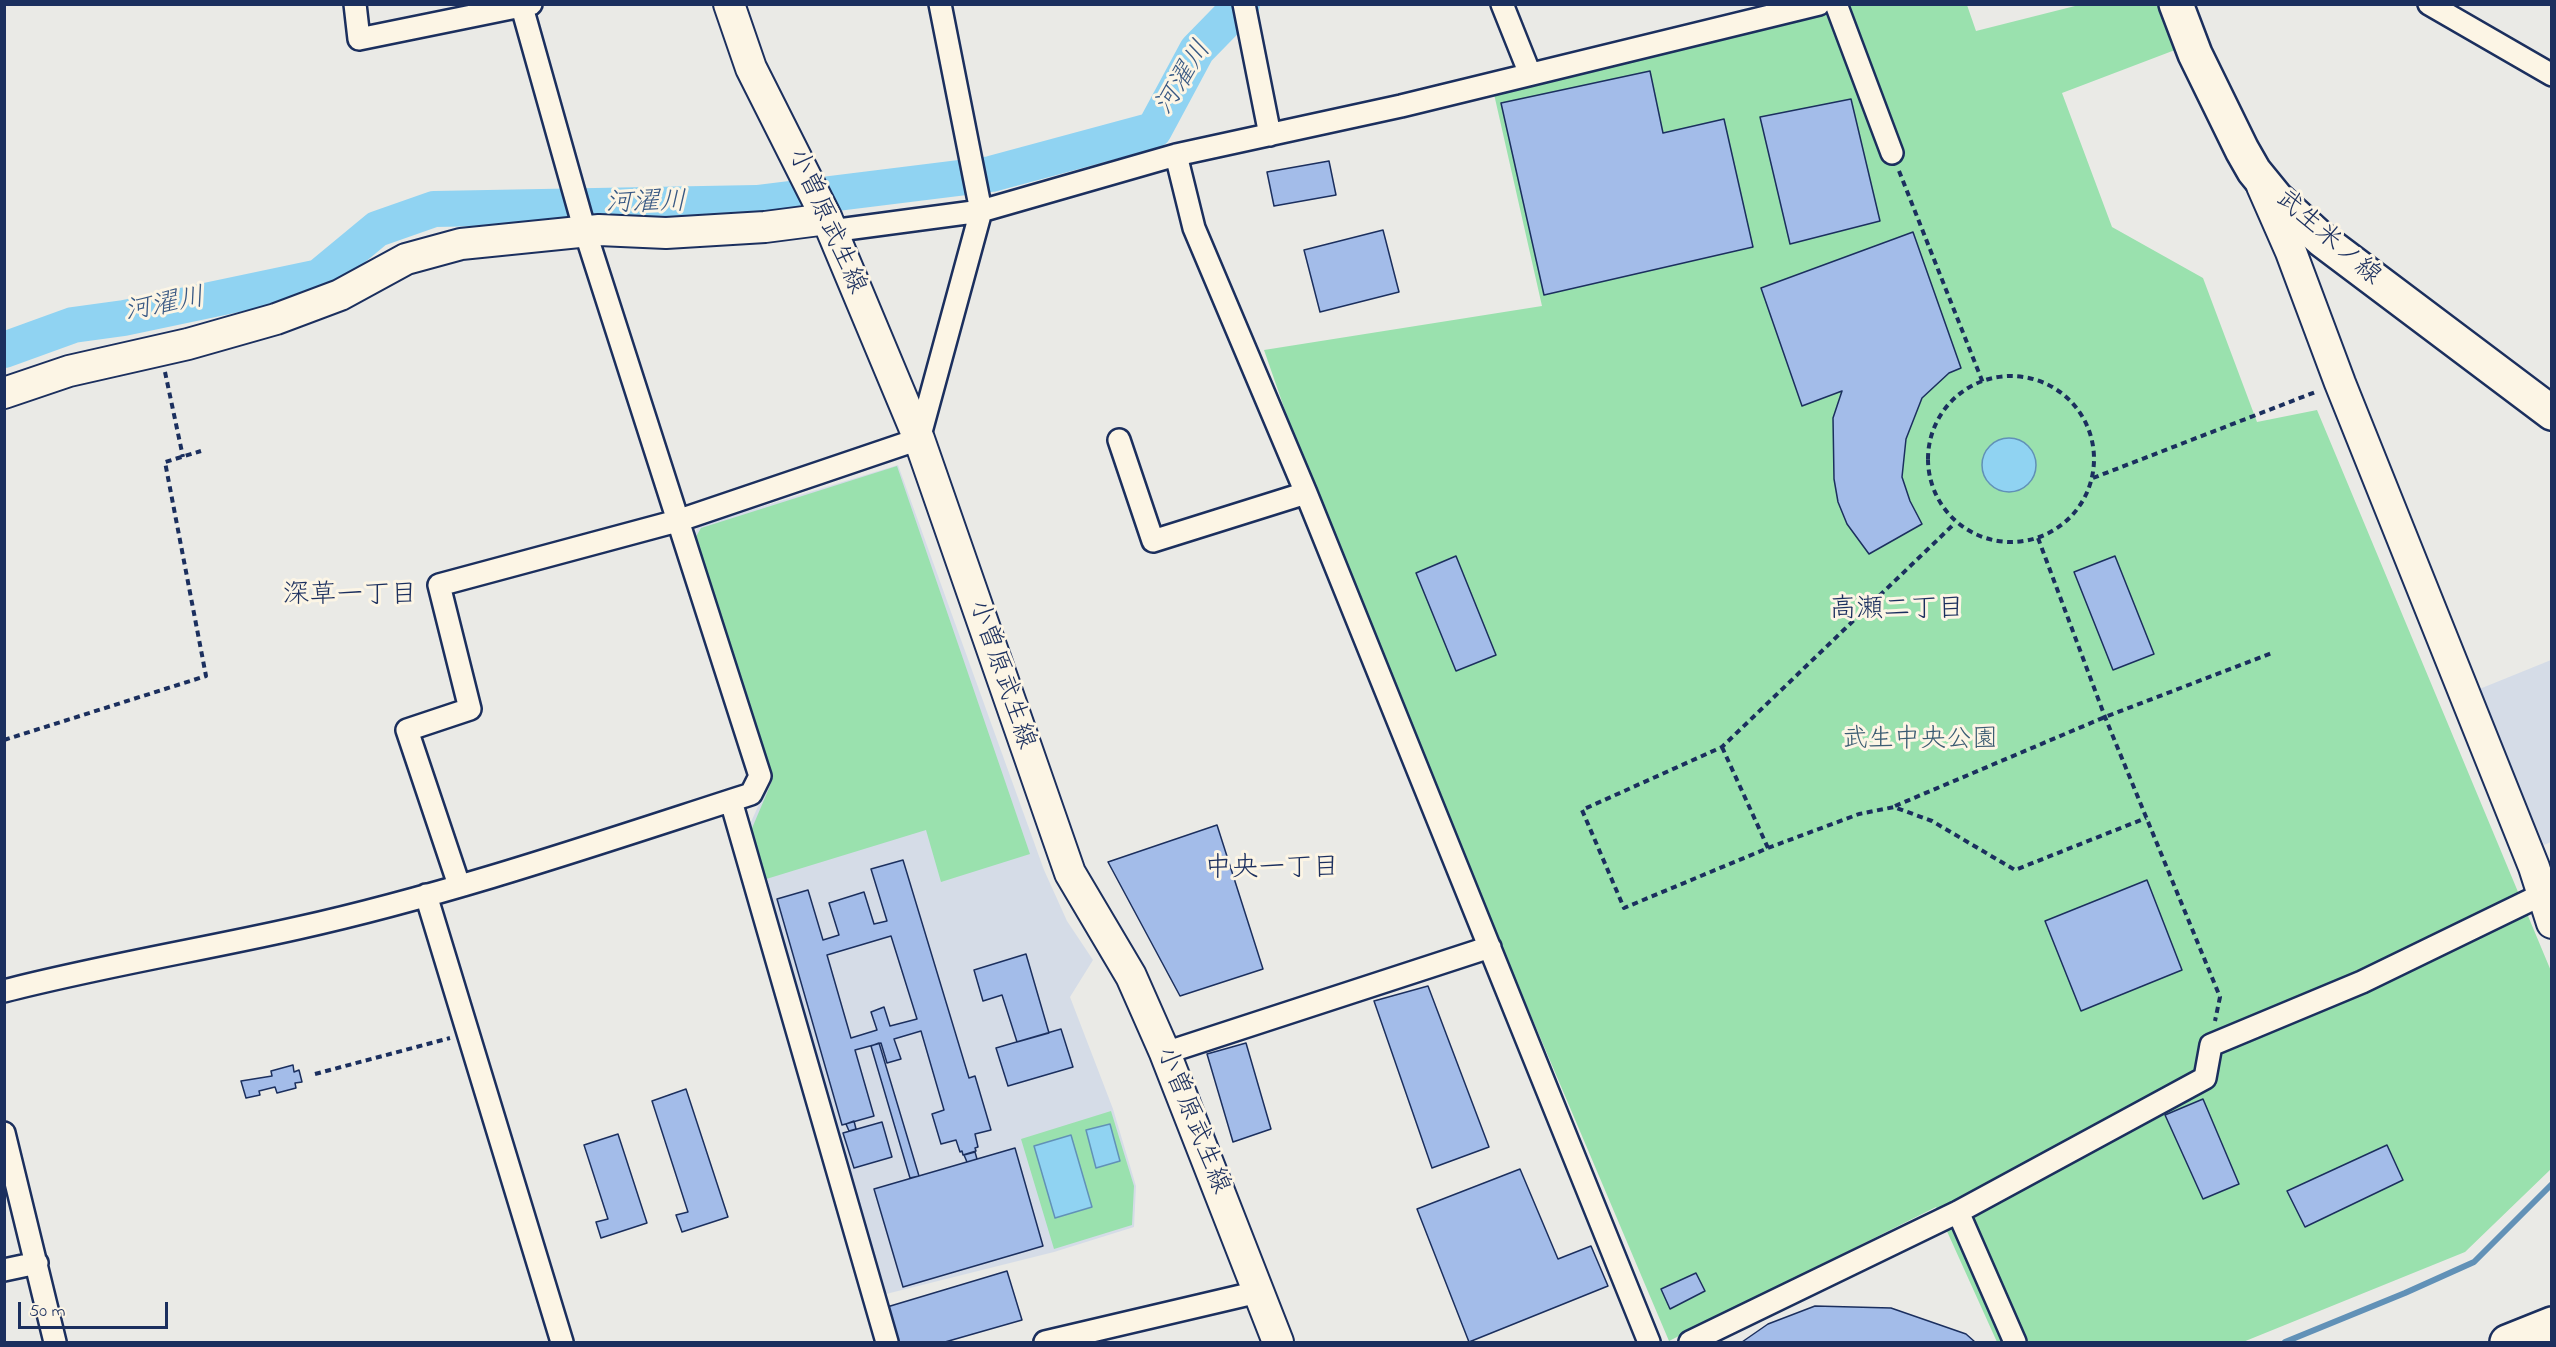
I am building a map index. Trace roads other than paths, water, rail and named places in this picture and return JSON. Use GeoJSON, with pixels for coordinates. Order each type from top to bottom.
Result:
{"type":"FeatureCollection","features":[{"type":"Feature","properties":{"kind":"main road","name":"武生米ノ線"},"geometry":{"type":"LineString","coordinates":[[2176,4],[2199,64],[2254,171],[2276,198],[2322,240],[2552,413]]}},
{"type":"Feature","properties":{"kind":"main road"},"geometry":{"type":"LineString","coordinates":[[2507,1342],[2552,1324]]}},
{"type":"Feature","properties":{"kind":"street"},"geometry":{"type":"LineString","coordinates":[[4,991],[61,976],[299,928],[426,895],[751,794],[760,776],[585,231],[526,5],[359,39],[355,4]]}},
{"type":"Feature","properties":{"kind":"street","name":"小曽原武生線"},"geometry":{"type":"LineString","coordinates":[[729,4],[752,68],[824,214],[919,439],[1070,873],[1131,976],[1165,1053],[1278,1342]]}},
{"type":"Feature","properties":{"kind":"street"},"geometry":{"type":"LineString","coordinates":[[459,885],[407,730],[470,709],[439,585],[677,521],[919,439],[981,211],[940,4]]}},
{"type":"Feature","properties":{"kind":"street"},"geometry":{"type":"LineString","coordinates":[[1244,4],[1270,135]]}},
{"type":"Feature","properties":{"kind":"street"},"geometry":{"type":"LineString","coordinates":[[1502,4],[1530,74]]}},
{"type":"Feature","properties":{"kind":"street"},"geometry":{"type":"LineString","coordinates":[[4,393],[69,372],[276,319],[340,295],[406,259],[461,244],[585,231],[666,233],[776,226],[824,214],[981,211],[1176,155],[1530,74],[1819,4]]}},
{"type":"Feature","properties":{"kind":"street"},"geometry":{"type":"LineString","coordinates":[[1836,4],[1892,153]]}},
{"type":"Feature","properties":{"kind":"street"},"geometry":{"type":"LineString","coordinates":[[2429,4],[2552,75]]}},
{"type":"Feature","properties":{"kind":"street"},"geometry":{"type":"LineString","coordinates":[[1176,155],[1194,228],[1306,493],[1649,1342]]}},
{"type":"Feature","properties":{"kind":"street"},"geometry":{"type":"LineString","coordinates":[[2254,171],[2291,252],[2340,383],[2542,874],[2552,923]]}},
{"type":"Feature","properties":{"kind":"street"},"geometry":{"type":"LineString","coordinates":[[1119,440],[1153,541],[1306,493]]}},
{"type":"Feature","properties":{"kind":"street"},"geometry":{"type":"LineString","coordinates":[[731,801],[887,1342]]}},
{"type":"Feature","properties":{"kind":"street"},"geometry":{"type":"LineString","coordinates":[[1690,1342],[1958,1212],[2205,1078],[2211,1045],[2362,982],[2542,874]]}},
{"type":"Feature","properties":{"kind":"street"},"geometry":{"type":"LineString","coordinates":[[426,895],[562,1342]]}},
{"type":"Feature","properties":{"kind":"street"},"geometry":{"type":"LineString","coordinates":[[1165,1053],[1490,947]]}},
{"type":"Feature","properties":{"kind":"street"},"geometry":{"type":"LineString","coordinates":[[4,1133],[55,1342]]}},
{"type":"Feature","properties":{"kind":"street"},"geometry":{"type":"LineString","coordinates":[[1958,1212],[2015,1342]]}},
{"type":"Feature","properties":{"kind":"street"},"geometry":{"type":"LineString","coordinates":[[4,1270],[37,1263]]}},
{"type":"Feature","properties":{"kind":"street"},"geometry":{"type":"LineString","coordinates":[[1045,1342],[1258,1292]]}},
{"type":"Feature","properties":{"kind":"water"},"geometry":{"type":"Polygon","coordinates":[[[2009,438],[2019,440],[2028,446],[2034,455],[2036,465],[2034,475],[2028,484],[2019,490],[2009,492],[1999,490],[1990,484],[1984,475],[1982,465],[1984,455],[1990,446],[1999,440],[2009,438]]]}},
{"type":"Feature","properties":{"kind":"water"},"geometry":{"type":"Polygon","coordinates":[[[1110,1124],[1120,1161],[1096,1168],[1086,1130],[1110,1124]]]}},
{"type":"Feature","properties":{"kind":"water"},"geometry":{"type":"Polygon","coordinates":[[[1071,1135],[1092,1207],[1055,1218],[1034,1146],[1071,1135]]]}},
{"type":"Feature","properties":{"kind":"waterway","name":"河濯川"},"geometry":{"type":"LineString","coordinates":[[4,350],[73,325],[124,318],[319,277],[377,229],[434,209],[757,203],[991,174],[1154,130],[1197,50],[1242,4]]}},
{"type":"Feature","properties":{"kind":"waterway"},"geometry":{"type":"LineString","coordinates":[[2285,1342],[2474,1262],[2552,1184]]}},
{"type":"Feature","properties":{"kind":"district","name":"深草一丁目"},"geometry":{"type":"Point","coordinates":[350,598]}},
{"type":"Feature","properties":{"kind":"district","name":"高瀬二丁目"},"geometry":{"type":"Point","coordinates":[1897,612]}},
{"type":"Feature","properties":{"kind":"district","name":"中央一丁目"},"geometry":{"type":"Point","coordinates":[1272,871]}},
{"type":"Feature","properties":{"kind":"park label","name":"武生中央公園"},"geometry":{"type":"Point","coordinates":[1920,742]}}]}
